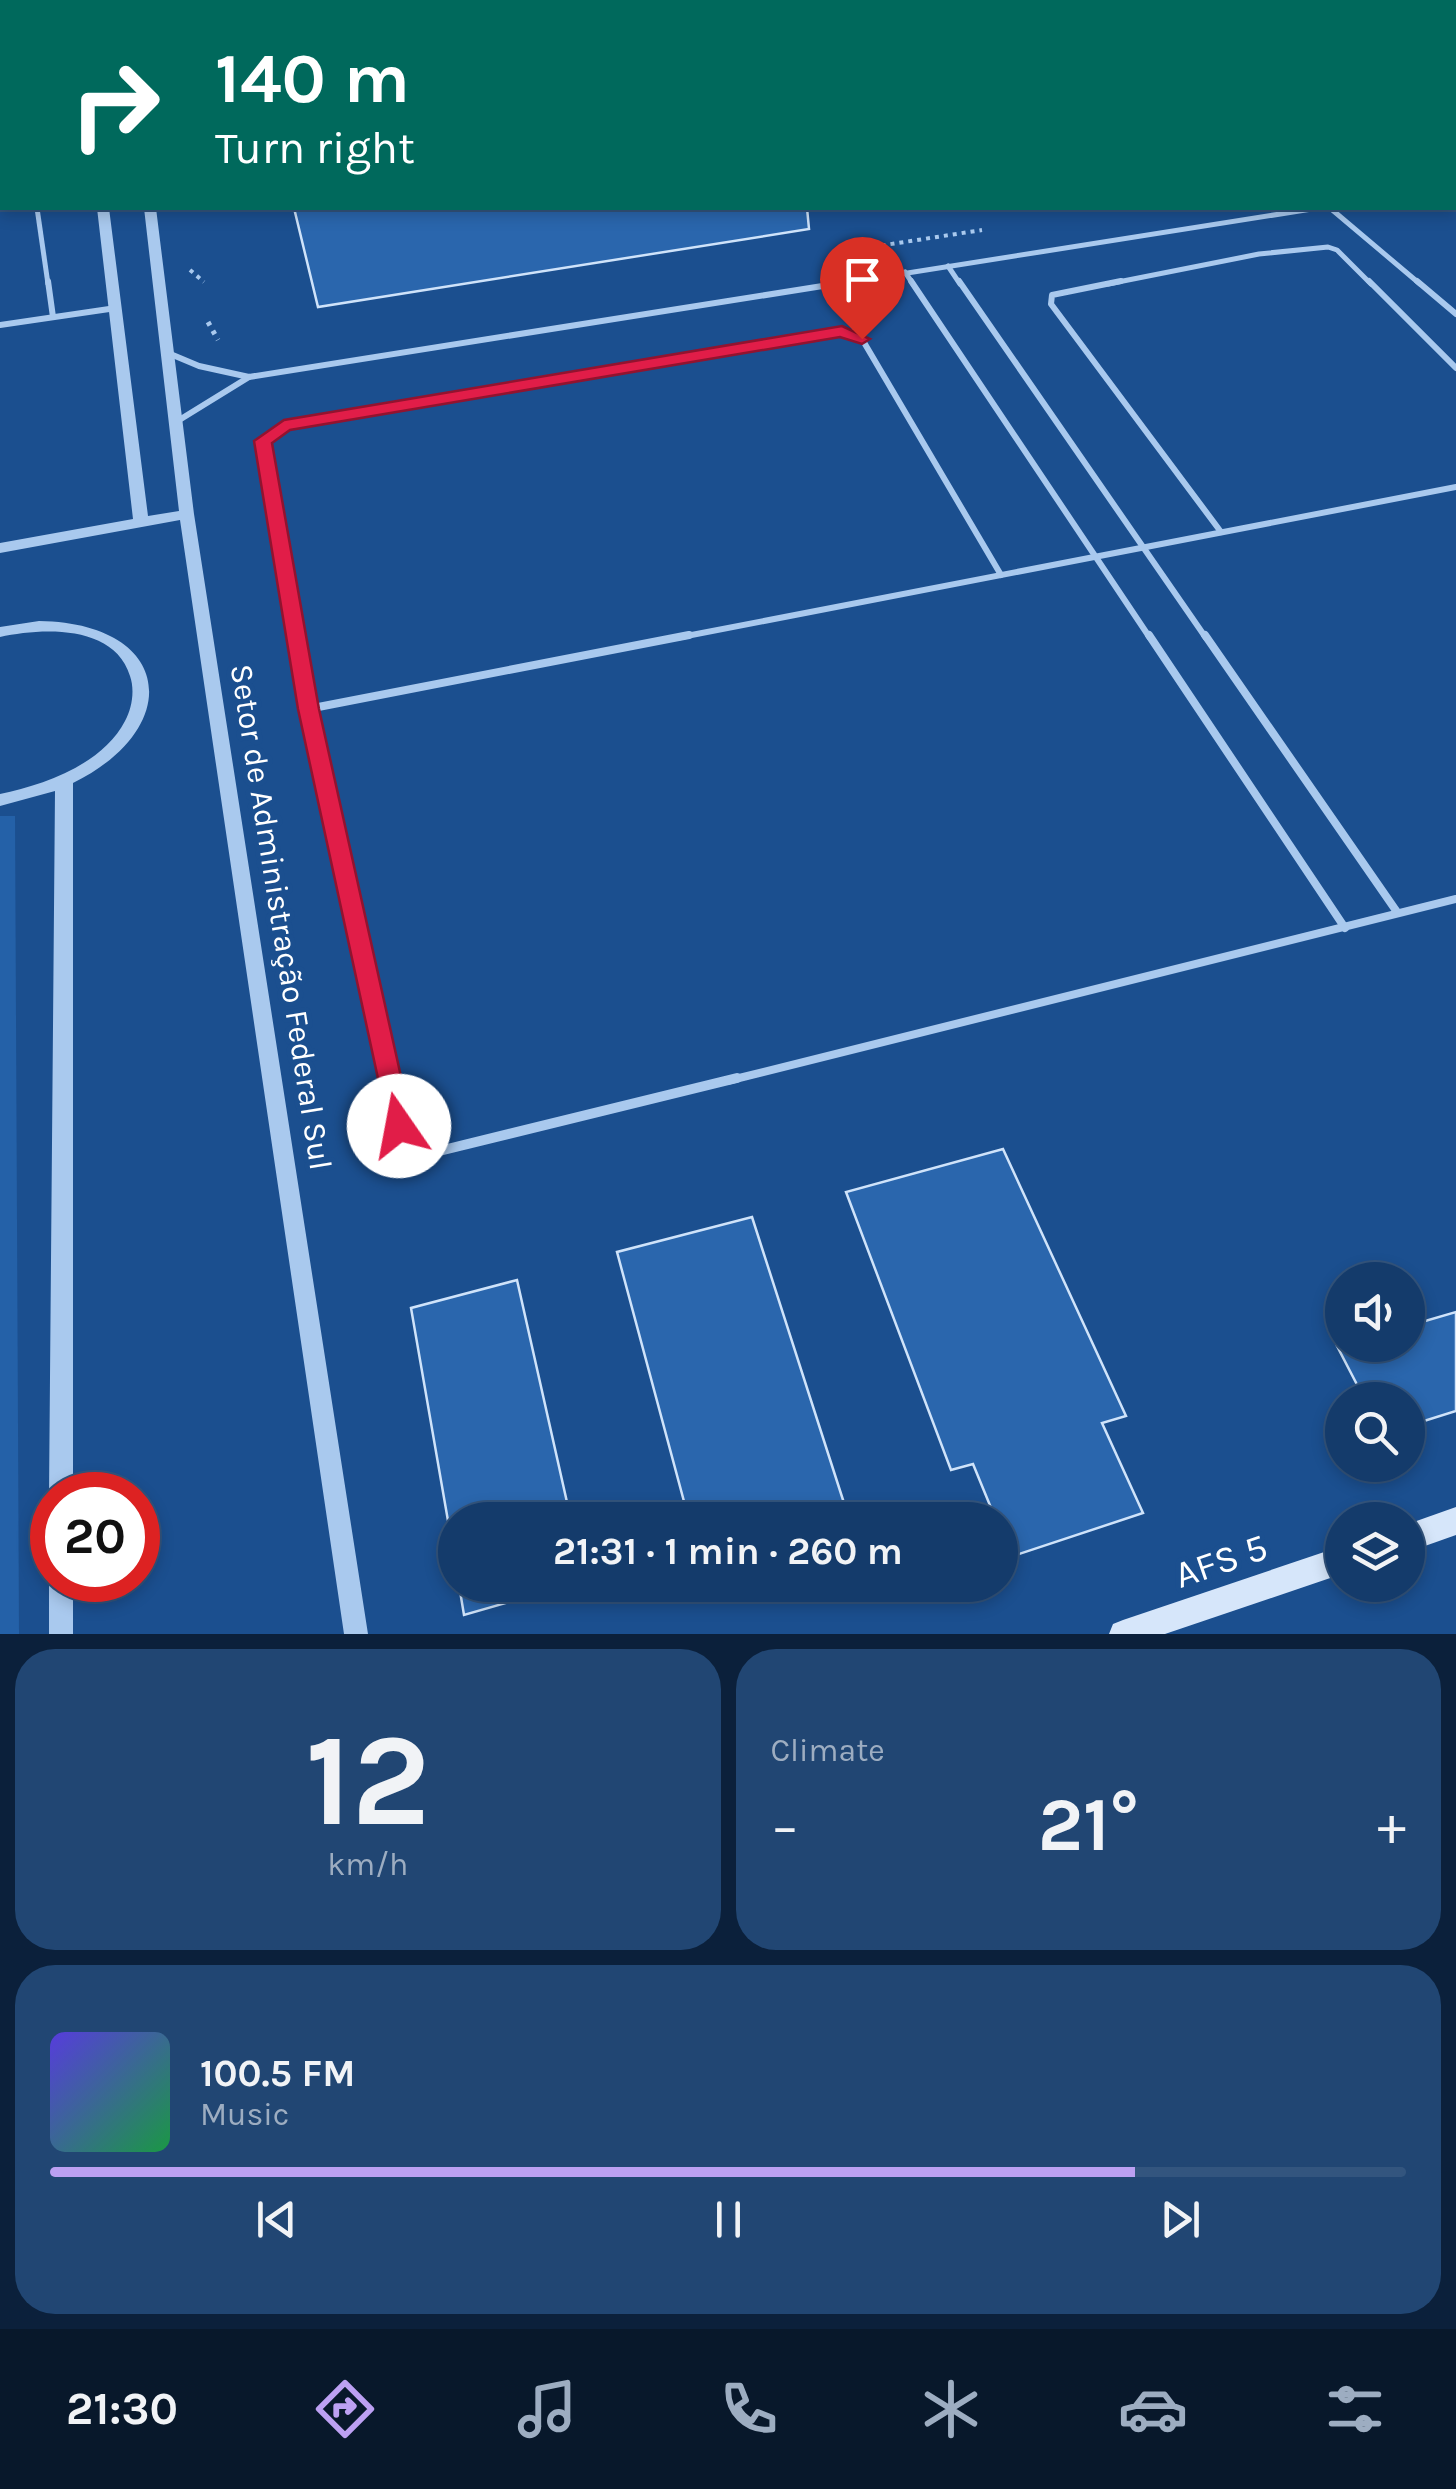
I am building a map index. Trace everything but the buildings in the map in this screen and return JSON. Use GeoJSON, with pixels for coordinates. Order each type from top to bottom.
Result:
{"type":"FeatureCollection","features":[{"type":"Feature","properties":{"kind":"main road"},"geometry":{"type":"LineString","coordinates":[[1425,1532],[1456,1521]]}},
{"type":"Feature","properties":{"kind":"main road","name":"AFS 5"},"geometry":{"type":"LineString","coordinates":[[1123,1634],[1325,1566]]}},
{"type":"Feature","properties":{"kind":"street"},"geometry":{"type":"LineString","coordinates":[[103,210],[140,522]]}},
{"type":"Feature","properties":{"kind":"street","name":"Setor de Administração Federal Sul"},"geometry":{"type":"LineString","coordinates":[[150,210],[188,514],[356,1634]]}},
{"type":"Feature","properties":{"kind":"street"},"geometry":{"type":"LineString","coordinates":[[0,548],[188,514]]}},
{"type":"Feature","properties":{"kind":"street"},"geometry":{"type":"LineString","coordinates":[[0,632],[49,625],[83,630],[112,641],[132,659],[141,682],[138,708],[124,736],[98,761],[64,782],[20,798],[0,800]]}},
{"type":"Feature","properties":{"kind":"street"},"geometry":{"type":"LineString","coordinates":[[62,1472],[64,782]]}},
{"type":"Feature","properties":{"kind":"street"},"geometry":{"type":"LineString","coordinates":[[61,1602],[61,1634]]}},
{"type":"Feature","properties":{"kind":"lane"},"geometry":{"type":"LineString","coordinates":[[37,210],[53,317]]}},
{"type":"Feature","properties":{"kind":"lane"},"geometry":{"type":"LineString","coordinates":[[168,353],[199,366],[250,377],[1305,210]]}},
{"type":"Feature","properties":{"kind":"lane"},"geometry":{"type":"LineString","coordinates":[[1332,210],[1456,314]]}},
{"type":"Feature","properties":{"kind":"lane"},"geometry":{"type":"LineString","coordinates":[[1220,532],[1052,304],[1052,295],[1227,260],[1328,247],[1337,250],[1456,368]]}},
{"type":"Feature","properties":{"kind":"lane"},"geometry":{"type":"LineString","coordinates":[[948,266],[1397,912]]}},
{"type":"Feature","properties":{"kind":"lane"},"geometry":{"type":"LineString","coordinates":[[905,272],[1345,928]]}},
{"type":"Feature","properties":{"kind":"lane"},"geometry":{"type":"LineString","coordinates":[[0,324],[116,308]]}},
{"type":"Feature","properties":{"kind":"lane"},"geometry":{"type":"LineString","coordinates":[[1001,575],[862,339],[851,332],[770,342],[346,414],[284,426],[263,441],[308,709],[399,1126],[408,1146],[427,1154],[1456,898]]}},
{"type":"Feature","properties":{"kind":"lane"},"geometry":{"type":"LineString","coordinates":[[176,422],[250,377]]}},
{"type":"Feature","properties":{"kind":"lane"},"geometry":{"type":"LineString","coordinates":[[308,709],[1456,487]]}},
{"type":"Feature","properties":{"kind":"shaded area"},"geometry":{"type":"Polygon","coordinates":[[[0,816],[15,816],[19,1634],[0,1634],[0,816]]]}},
{"type":"Feature","properties":{"kind":"route"},"geometry":{"type":"LineString","coordinates":[[399,1126],[308,709],[263,441],[284,426],[433,398],[842,332],[862,339]]}}]}
